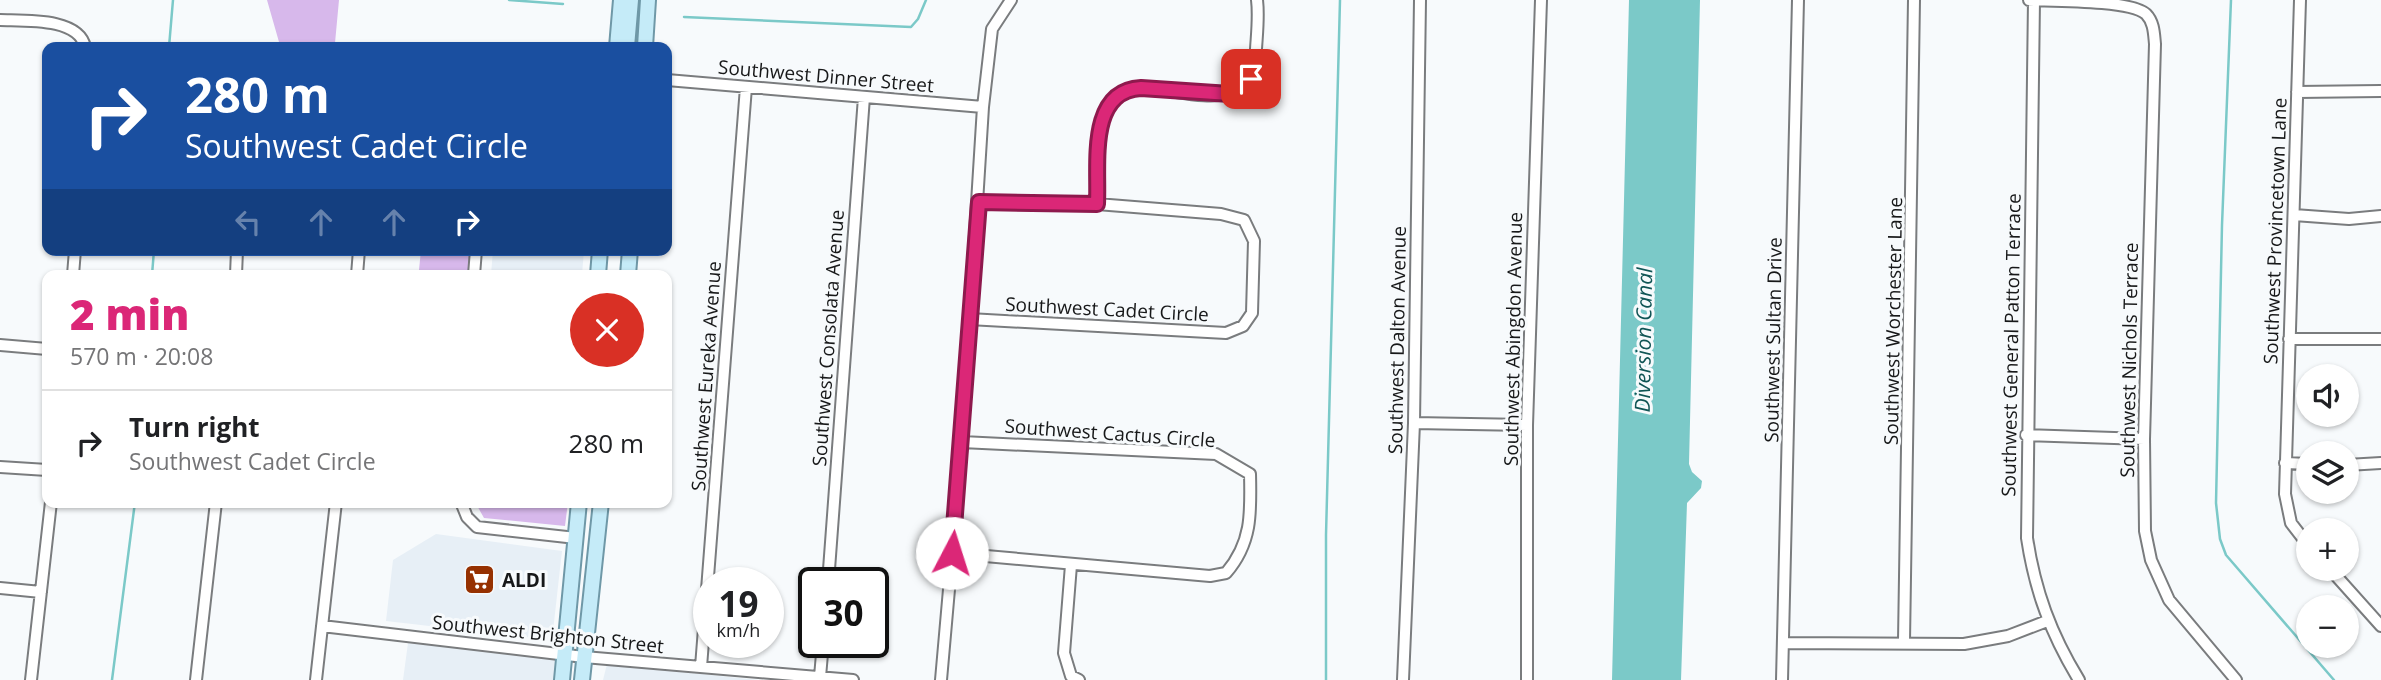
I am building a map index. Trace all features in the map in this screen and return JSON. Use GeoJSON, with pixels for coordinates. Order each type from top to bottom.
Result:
{"type":"FeatureCollection","features":[{"type":"Feature","properties":{"kind":"main road"},"geometry":{"type":"LineString","coordinates":[[617,42],[621,0]]}},
{"type":"Feature","properties":{"kind":"main road"},"geometry":{"type":"LineString","coordinates":[[627,42],[631,0]]}},
{"type":"Feature","properties":{"kind":"main road"},"geometry":{"type":"LineString","coordinates":[[645,42],[648,0]]}},
{"type":"Feature","properties":{"kind":"main road"},"geometry":{"type":"LineString","coordinates":[[562,680],[578,508]]}},
{"type":"Feature","properties":{"kind":"main road"},"geometry":{"type":"LineString","coordinates":[[582,680],[600,508]]}},
{"type":"Feature","properties":{"kind":"street"},"geometry":{"type":"LineString","coordinates":[[941,680],[979,202],[983,107],[992,29],[1011,0]]}},
{"type":"Feature","properties":{"kind":"street"},"geometry":{"type":"LineString","coordinates":[[1097,204],[1101,130],[1110,101],[1121,92],[1133,88],[1220,95],[1242,89],[1254,72],[1257,0]]}},
{"type":"Feature","properties":{"kind":"street","name":"Southwest Dalton Avenue"},"geometry":{"type":"LineString","coordinates":[[1403,680],[1414,423],[1420,0]]}},
{"type":"Feature","properties":{"kind":"street","name":"Southwest Abingdon Avenue"},"geometry":{"type":"LineString","coordinates":[[1527,680],[1527,425],[1541,0]]}},
{"type":"Feature","properties":{"kind":"street","name":"Southwest Sultan Drive"},"geometry":{"type":"LineString","coordinates":[[1782,680],[1798,0]]}},
{"type":"Feature","properties":{"kind":"street","name":"Southwest Worchester Lane"},"geometry":{"type":"LineString","coordinates":[[1904,641],[1914,0]]}},
{"type":"Feature","properties":{"kind":"street","name":"Southwest Nichols Terrace"},"geometry":{"type":"LineString","coordinates":[[2032,0],[2119,4],[2138,8],[2146,14],[2153,29],[2155,44],[2143,517],[2157,576],[2180,617],[2236,680]]}},
{"type":"Feature","properties":{"kind":"street","name":"Southwest General Patton Terrace"},"geometry":{"type":"LineString","coordinates":[[2032,0],[2026,538],[2034,580],[2047,621],[2079,680]]}},
{"type":"Feature","properties":{"kind":"street","name":"Southwest Provincetown Lane"},"geometry":{"type":"LineString","coordinates":[[2296,532],[2287,513],[2285,463],[2300,0]]}},
{"type":"Feature","properties":{"kind":"street"},"geometry":{"type":"LineString","coordinates":[[0,20],[57,24],[74,32],[82,42]]}},
{"type":"Feature","properties":{"kind":"street","name":"Southwest Dinner Street"},"geometry":{"type":"LineString","coordinates":[[672,80],[983,107]]}},
{"type":"Feature","properties":{"kind":"street","name":"Southwest Eureka Avenue"},"geometry":{"type":"LineString","coordinates":[[701,667],[746,87]]}},
{"type":"Feature","properties":{"kind":"street"},"geometry":{"type":"LineString","coordinates":[[2297,92],[2381,91]]}},
{"type":"Feature","properties":{"kind":"street","name":"Southwest Consolata Avenue"},"geometry":{"type":"LineString","coordinates":[[829,567],[863,97]]}},
{"type":"Feature","properties":{"kind":"street","name":"Southwest Cadet Circle"},"geometry":{"type":"LineString","coordinates":[[969,319],[1226,333],[1243,326],[1252,313],[1254,240],[1244,220],[1221,214],[1097,204],[979,202]]}},
{"type":"Feature","properties":{"kind":"street"},"geometry":{"type":"LineString","coordinates":[[2294,215],[2349,219],[2381,216]]}},
{"type":"Feature","properties":{"kind":"street"},"geometry":{"type":"LineString","coordinates":[[2289,339],[2381,339]]}},
{"type":"Feature","properties":{"kind":"street"},"geometry":{"type":"LineString","coordinates":[[0,345],[42,349]]}},
{"type":"Feature","properties":{"kind":"street"},"geometry":{"type":"LineString","coordinates":[[1414,423],[1527,425]]}},
{"type":"Feature","properties":{"kind":"street"},"geometry":{"type":"LineString","coordinates":[[2026,435],[2144,439]]}},
{"type":"Feature","properties":{"kind":"street","name":"Southwest Cactus Circle"},"geometry":{"type":"LineString","coordinates":[[952,553],[1210,576],[1226,573],[1240,556],[1251,512],[1250,474],[1216,454],[961,442]]}},
{"type":"Feature","properties":{"kind":"street"},"geometry":{"type":"LineString","coordinates":[[2285,463],[2296,463]]}},
{"type":"Feature","properties":{"kind":"street"},"geometry":{"type":"LineString","coordinates":[[2359,465],[2381,463]]}},
{"type":"Feature","properties":{"kind":"street"},"geometry":{"type":"LineString","coordinates":[[0,467],[42,470]]}},
{"type":"Feature","properties":{"kind":"street"},"geometry":{"type":"LineString","coordinates":[[31,680],[50,508]]}},
{"type":"Feature","properties":{"kind":"street"},"geometry":{"type":"LineString","coordinates":[[196,680],[215,508]]}},
{"type":"Feature","properties":{"kind":"street"},"geometry":{"type":"LineString","coordinates":[[316,680],[335,508]]}},
{"type":"Feature","properties":{"kind":"street"},"geometry":{"type":"LineString","coordinates":[[463,508],[467,517],[477,527],[576,538]]}},
{"type":"Feature","properties":{"kind":"street"},"geometry":{"type":"LineString","coordinates":[[1071,565],[1065,653],[1070,676],[1079,680]]}},
{"type":"Feature","properties":{"kind":"street"},"geometry":{"type":"LineString","coordinates":[[2341,581],[2381,626]]}},
{"type":"Feature","properties":{"kind":"street"},"geometry":{"type":"LineString","coordinates":[[0,588],[41,592]]}},
{"type":"Feature","properties":{"kind":"street"},"geometry":{"type":"LineString","coordinates":[[1784,643],[1904,641],[1964,644],[2008,636],[2047,621]]}},
{"type":"Feature","properties":{"kind":"street","name":"Southwest Brighton Street"},"geometry":{"type":"LineString","coordinates":[[323,626],[564,655],[853,680]]}},
{"type":"Feature","properties":{"kind":"street"},"geometry":{"type":"LineString","coordinates":[[821,677],[822,658]]}},
{"type":"Feature","properties":{"kind":"shaded area"},"geometry":{"type":"Polygon","coordinates":[[[267,0],[339,0],[335,42],[279,42],[267,0]]]}},
{"type":"Feature","properties":{"kind":"shaded area"},"geometry":{"type":"Polygon","coordinates":[[[420,256],[472,256],[471,270],[419,270],[420,256]]]}},
{"type":"Feature","properties":{"kind":"shaded area"},"geometry":{"type":"Polygon","coordinates":[[[493,256],[584,256],[582,270],[491,270],[493,256]]]}},
{"type":"Feature","properties":{"kind":"shaded area"},"geometry":{"type":"Polygon","coordinates":[[[478,508],[567,508],[565,526],[484,518],[478,508]]]}},
{"type":"Feature","properties":{"kind":"shaded area"},"geometry":{"type":"Polygon","coordinates":[[[436,534],[562,551],[552,640],[386,621],[393,560],[436,534]]]}},
{"type":"Feature","properties":{"kind":"shaded area"},"geometry":{"type":"Polygon","coordinates":[[[408,643],[555,658],[554,680],[403,680],[408,643]]]}},
{"type":"Feature","properties":{"kind":"shaded area"},"geometry":{"type":"Polygon","coordinates":[[[607,664],[758,680],[603,680],[607,664]]]}},
{"type":"Feature","properties":{"kind":"water","name":"Diversion Canal"},"geometry":{"type":"Polygon","coordinates":[[[1629,0],[1700,0],[1689,464],[1692,472],[1702,481],[1701,488],[1687,503],[1681,680],[1612,680],[1629,0]]]}},
{"type":"Feature","properties":{"kind":"waterway"},"geometry":{"type":"LineString","coordinates":[[169,42],[173,0]]}},
{"type":"Feature","properties":{"kind":"waterway"},"geometry":{"type":"LineString","coordinates":[[509,0],[563,4]]}},
{"type":"Feature","properties":{"kind":"waterway"},"geometry":{"type":"LineString","coordinates":[[684,17],[911,27],[918,19],[926,0]]}},
{"type":"Feature","properties":{"kind":"waterway"},"geometry":{"type":"LineString","coordinates":[[1326,680],[1326,535],[1340,0]]}},
{"type":"Feature","properties":{"kind":"waterway"},"geometry":{"type":"LineString","coordinates":[[2231,0],[2222,225],[2216,503],[2220,539],[2226,555],[2334,680]]}},
{"type":"Feature","properties":{"kind":"waterway"},"geometry":{"type":"LineString","coordinates":[[152,270],[154,256]]}},
{"type":"Feature","properties":{"kind":"waterway"},"geometry":{"type":"LineString","coordinates":[[112,680],[134,508]]}},
{"type":"Feature","properties":{"kind":"place","name":"ALDI"},"geometry":{"type":"Point","coordinates":[479,580]}},
{"type":"Feature","properties":{"kind":"route"},"geometry":{"type":"LineString","coordinates":[[952,553],[979,202],[1097,204],[1103,115],[1114,96],[1127,89],[1141,88],[1230,94],[1242,89],[1251,79]]}}]}
